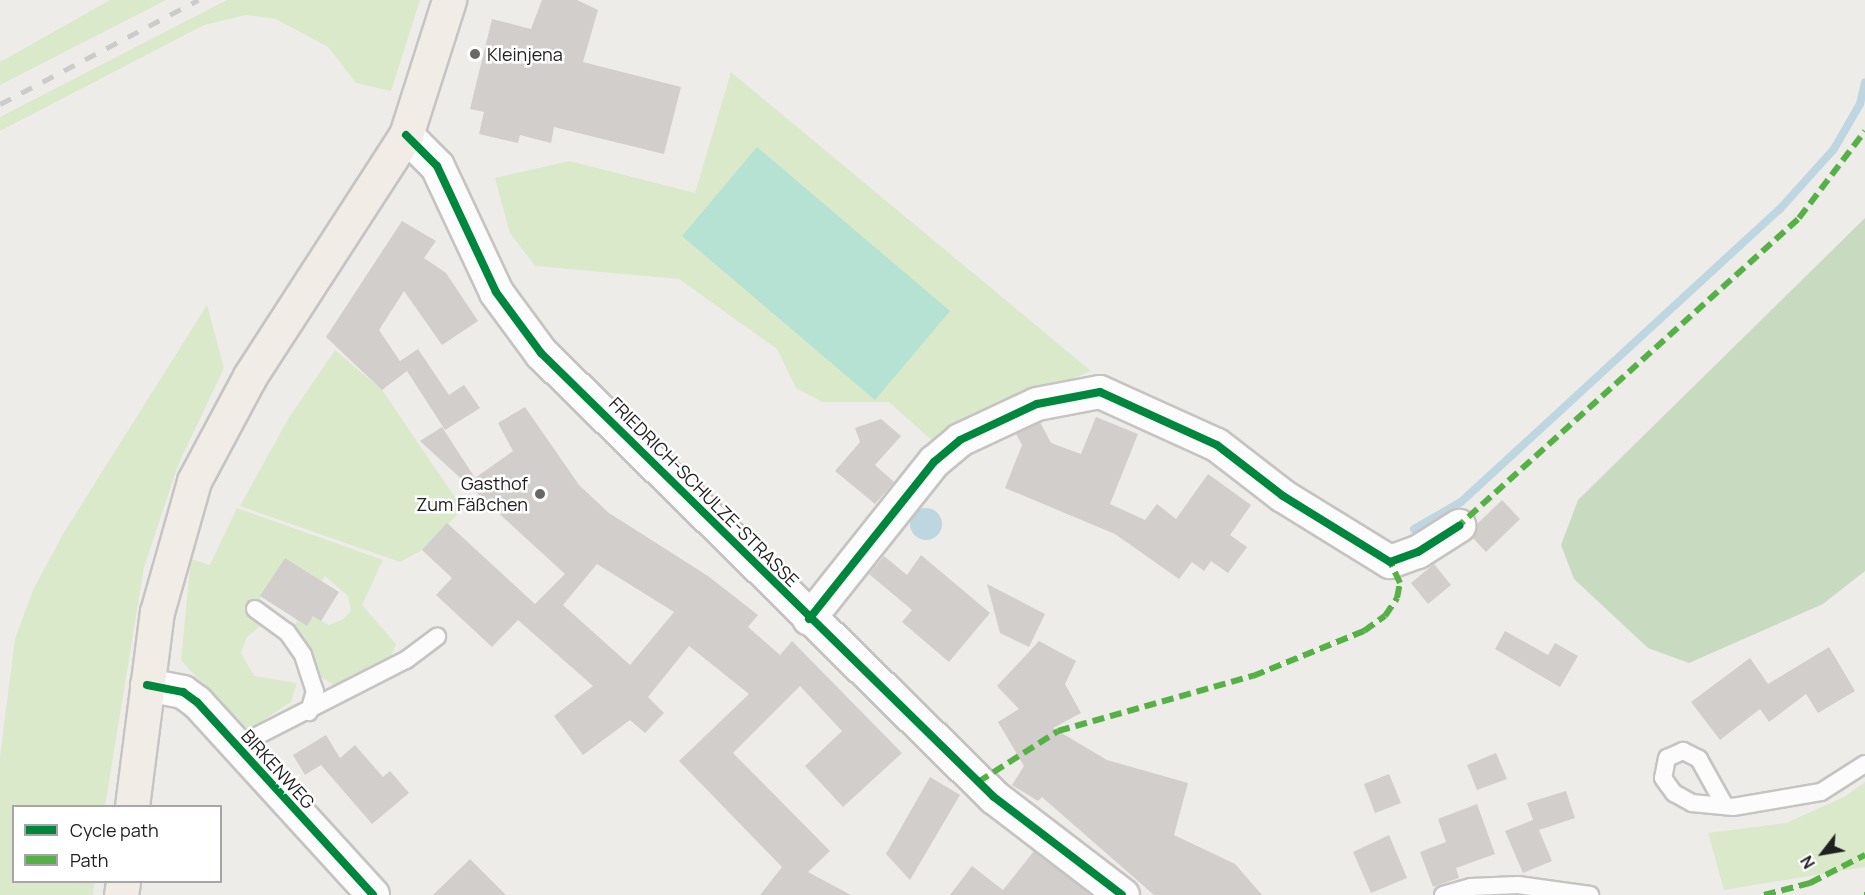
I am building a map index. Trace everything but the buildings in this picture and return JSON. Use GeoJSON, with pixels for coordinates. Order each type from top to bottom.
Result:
{"type":"FeatureCollection","features":[{"type":"Feature","properties":{"kind":"main road"},"geometry":{"type":"LineString","coordinates":[[132,805],[147,685],[167,564],[194,481],[244,387],[406,135],[449,0]]}},
{"type":"Feature","properties":{"kind":"street","name":"FRIEDRICH-SCHULZE-STRASSE"},"geometry":{"type":"LineString","coordinates":[[406,135],[436,166],[471,247],[515,323],[809,619],[994,797],[1122,895]]}},
{"type":"Feature","properties":{"kind":"street"},"geometry":{"type":"LineString","coordinates":[[809,619],[934,462],[960,440],[1037,404],[1100,392],[1217,445],[1283,496],[1390,562],[1418,552],[1459,526]]}},
{"type":"Feature","properties":{"kind":"street","name":"BIRKENWEG"},"geometry":{"type":"LineString","coordinates":[[147,685],[183,692],[237,746],[373,895]]}},
{"type":"Feature","properties":{"kind":"lane"},"geometry":{"type":"LineString","coordinates":[[255,609],[287,632],[303,655],[315,691],[309,712]]}},
{"type":"Feature","properties":{"kind":"lane"},"geometry":{"type":"LineString","coordinates":[[237,746],[309,712],[406,660],[437,637]]}},
{"type":"Feature","properties":{"kind":"lane"},"geometry":{"type":"LineString","coordinates":[[1725,806],[1778,803],[1821,792],[1865,764]]}},
{"type":"Feature","properties":{"kind":"lane"},"geometry":{"type":"LineString","coordinates":[[1443,895],[1471,887],[1518,885],[1590,895]]}},
{"type":"Feature","properties":{"kind":"green space"},"geometry":{"type":"Polygon","coordinates":[[[110,0],[166,0],[0,85],[0,62],[110,0]]]}},
{"type":"Feature","properties":{"kind":"green space"},"geometry":{"type":"Polygon","coordinates":[[[227,0],[420,0],[391,91],[356,83],[328,47],[276,19],[246,15],[204,25],[0,131],[0,117],[227,0]]]}},
{"type":"Feature","properties":{"kind":"green space"},"geometry":{"type":"Polygon","coordinates":[[[731,72],[1091,371],[973,420],[937,445],[889,402],[822,402],[796,388],[777,349],[679,279],[535,266],[510,233],[495,178],[570,161],[695,193],[731,72]]]}},
{"type":"Feature","properties":{"kind":"green space"},"geometry":{"type":"Polygon","coordinates":[[[757,147],[950,311],[875,400],[682,236],[757,147]]]}},
{"type":"Feature","properties":{"kind":"green space"},"geometry":{"type":"Polygon","coordinates":[[[1865,218],[1865,571],[1823,604],[1689,663],[1648,648],[1574,579],[1561,545],[1578,500],[1865,218]]]}},
{"type":"Feature","properties":{"kind":"green space"},"geometry":{"type":"Polygon","coordinates":[[[207,305],[224,368],[178,465],[144,567],[105,805],[12,805],[12,883],[94,883],[93,895],[0,895],[0,757],[15,639],[33,590],[63,534],[207,305]]]}},
{"type":"Feature","properties":{"kind":"green space"},"geometry":{"type":"Polygon","coordinates":[[[335,350],[382,390],[463,509],[422,550],[400,562],[240,506],[288,419],[335,350]]]}},
{"type":"Feature","properties":{"kind":"green space"},"geometry":{"type":"Polygon","coordinates":[[[237,508],[383,560],[362,605],[396,644],[390,659],[334,685],[318,675],[294,628],[297,620],[307,626],[313,616],[329,625],[342,620],[351,611],[348,596],[325,576],[322,581],[285,558],[250,615],[263,624],[247,637],[241,653],[254,676],[297,683],[291,702],[251,728],[242,727],[181,660],[191,559],[210,565],[237,508]]]}},
{"type":"Feature","properties":{"kind":"green space"},"geometry":{"type":"Polygon","coordinates":[[[1865,782],[1865,867],[1724,890],[1708,833],[1786,823],[1844,797],[1865,782]]]}},
{"type":"Feature","properties":{"kind":"water"},"geometry":{"type":"Polygon","coordinates":[[[926,508],[938,512],[942,524],[938,536],[926,540],[914,536],[910,524],[914,512],[926,508]]]}},
{"type":"Feature","properties":{"kind":"waterway"},"geometry":{"type":"LineString","coordinates":[[1414,529],[1461,502],[1779,210],[1834,149],[1860,104],[1865,83]]}},
{"type":"Feature","properties":{"kind":"railway"},"geometry":{"type":"LineString","coordinates":[[0,104],[198,0]]}},
{"type":"Feature","properties":{"kind":"marked path"},"geometry":{"type":"LineString","coordinates":[[1455,529],[1799,218],[1865,131]]}},
{"type":"Feature","properties":{"kind":"marked path"},"geometry":{"type":"LineString","coordinates":[[978,782],[1058,731],[1253,676],[1364,631],[1385,616],[1397,598],[1400,583],[1390,562]]}},
{"type":"Feature","properties":{"kind":"marked path"},"geometry":{"type":"LineString","coordinates":[[1764,895],[1810,883],[1865,855]]}},
{"type":"Feature","properties":{"kind":"cycle path"},"geometry":{"type":"LineString","coordinates":[[406,135],[437,166],[496,292],[541,353],[994,797],[1122,895]]}},
{"type":"Feature","properties":{"kind":"cycle path"},"geometry":{"type":"LineString","coordinates":[[809,619],[934,462],[960,440],[1037,404],[1100,392],[1217,445],[1283,496],[1390,562],[1418,552],[1459,526]]}},
{"type":"Feature","properties":{"kind":"cycle path"},"geometry":{"type":"LineString","coordinates":[[147,685],[183,692],[197,702],[373,895]]}},
{"type":"Feature","properties":{"kind":"place","name":"Kleinjena"},"geometry":{"type":"Point","coordinates":[475,54]}},
{"type":"Feature","properties":{"kind":"place","name":"Gasthof Zum Fäßchen"},"geometry":{"type":"Point","coordinates":[540,494]}}]}
